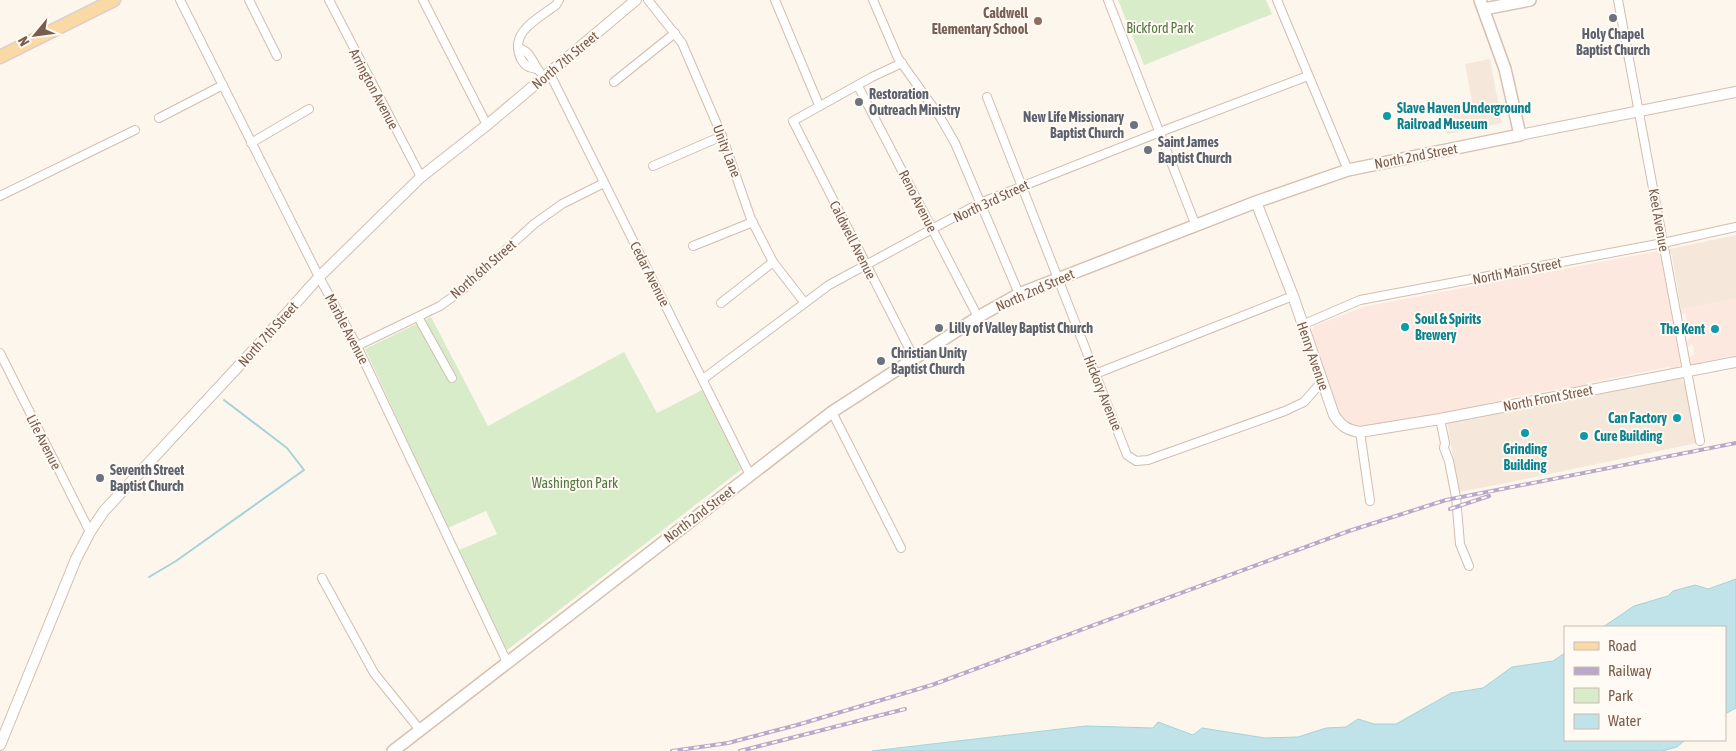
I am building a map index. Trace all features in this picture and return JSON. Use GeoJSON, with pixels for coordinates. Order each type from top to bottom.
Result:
{"type":"FeatureCollection","features":[{"type":"Feature","properties":{"kind":"main road"},"geometry":{"type":"LineString","coordinates":[[0,57],[114,0]]}},
{"type":"Feature","properties":{"kind":"main road"},"geometry":{"type":"LineString","coordinates":[[1520,136],[1505,70],[1482,4],[1530,0]]}},
{"type":"Feature","properties":{"kind":"main road","name":"North 2nd Street"},"geometry":{"type":"LineString","coordinates":[[393,751],[832,412],[978,317],[1019,294],[1256,202],[1348,170],[1520,136]]}},
{"type":"Feature","properties":{"kind":"street","name":"Marble Avenue"},"geometry":{"type":"LineString","coordinates":[[180,0],[318,277],[357,346],[507,662]]}},
{"type":"Feature","properties":{"kind":"street"},"geometry":{"type":"LineString","coordinates":[[249,0],[277,56]]}},
{"type":"Feature","properties":{"kind":"street","name":"Arrington Avenue"},"geometry":{"type":"LineString","coordinates":[[329,0],[421,177]]}},
{"type":"Feature","properties":{"kind":"street"},"geometry":{"type":"LineString","coordinates":[[423,0],[487,125]]}},
{"type":"Feature","properties":{"kind":"street","name":"Cedar Avenue"},"geometry":{"type":"LineString","coordinates":[[559,0],[556,5],[522,30],[518,39],[519,48],[526,50],[537,68],[547,75],[604,183],[750,475]]}},
{"type":"Feature","properties":{"kind":"street","name":"North 7th Street"},"geometry":{"type":"LineString","coordinates":[[0,745],[76,559],[90,532],[104,511],[261,342],[318,277],[421,177],[487,125],[636,0]]}},
{"type":"Feature","properties":{"kind":"street","name":"Unity Lane"},"geometry":{"type":"LineString","coordinates":[[648,0],[682,43],[722,136],[753,222],[773,262],[804,302]]}},
{"type":"Feature","properties":{"kind":"street"},"geometry":{"type":"LineString","coordinates":[[775,0],[819,105],[858,86],[872,76],[902,63]]}},
{"type":"Feature","properties":{"kind":"street"},"geometry":{"type":"LineString","coordinates":[[873,0],[890,42],[902,63],[955,142],[1019,294]]}},
{"type":"Feature","properties":{"kind":"street"},"geometry":{"type":"LineString","coordinates":[[1108,0],[1196,226]]}},
{"type":"Feature","properties":{"kind":"street"},"geometry":{"type":"LineString","coordinates":[[1277,0],[1348,170]]}},
{"type":"Feature","properties":{"kind":"street","name":"Keel Avenue"},"geometry":{"type":"LineString","coordinates":[[1618,0],[1700,441]]}},
{"type":"Feature","properties":{"kind":"street"},"geometry":{"type":"LineString","coordinates":[[614,82],[675,33]]}},
{"type":"Feature","properties":{"kind":"street","name":"North 3rd Street"},"geometry":{"type":"LineString","coordinates":[[703,379],[828,285],[980,203],[1308,76]]}},
{"type":"Feature","properties":{"kind":"street"},"geometry":{"type":"LineString","coordinates":[[159,118],[223,85]]}},
{"type":"Feature","properties":{"kind":"street","name":"Reno Avenue"},"geometry":{"type":"LineString","coordinates":[[858,86],[978,317]]}},
{"type":"Feature","properties":{"kind":"street","name":"North 2nd Street"},"geometry":{"type":"LineString","coordinates":[[1520,136],[1736,92]]}},
{"type":"Feature","properties":{"kind":"street","name":"Hickory Avenue"},"geometry":{"type":"LineString","coordinates":[[987,97],[1127,454],[1136,461],[1148,460],[1285,411],[1304,402],[1318,386],[1323,384]]}},
{"type":"Feature","properties":{"kind":"street","name":"Caldwell Avenue"},"geometry":{"type":"LineString","coordinates":[[819,105],[793,121],[914,358]]}},
{"type":"Feature","properties":{"kind":"street"},"geometry":{"type":"LineString","coordinates":[[251,143],[309,109]]}},
{"type":"Feature","properties":{"kind":"street"},"geometry":{"type":"LineString","coordinates":[[0,196],[135,130]]}},
{"type":"Feature","properties":{"kind":"street"},"geometry":{"type":"LineString","coordinates":[[653,166],[722,136]]}},
{"type":"Feature","properties":{"kind":"street","name":"North 6th Street"},"geometry":{"type":"LineString","coordinates":[[357,346],[440,306],[462,290],[534,224],[555,209],[604,183]]}},
{"type":"Feature","properties":{"kind":"street","name":"Henry Avenue"},"geometry":{"type":"LineString","coordinates":[[1256,202],[1293,296],[1334,415],[1339,423],[1350,431],[1360,432]]}},
{"type":"Feature","properties":{"kind":"street"},"geometry":{"type":"LineString","coordinates":[[693,246],[753,222]]}},
{"type":"Feature","properties":{"kind":"street","name":"North Main Street"},"geometry":{"type":"LineString","coordinates":[[1302,325],[1360,300],[1663,243],[1736,227]]}},
{"type":"Feature","properties":{"kind":"street"},"geometry":{"type":"LineString","coordinates":[[721,303],[773,262]]}},
{"type":"Feature","properties":{"kind":"street"},"geometry":{"type":"LineString","coordinates":[[1095,374],[1293,296]]}},
{"type":"Feature","properties":{"kind":"street"},"geometry":{"type":"LineString","coordinates":[[418,317],[452,378]]}},
{"type":"Feature","properties":{"kind":"street","name":"Life Avenue"},"geometry":{"type":"LineString","coordinates":[[0,353],[90,532]]}},
{"type":"Feature","properties":{"kind":"street","name":"North Front Street"},"geometry":{"type":"LineString","coordinates":[[1360,432],[1440,419],[1736,362]]}},
{"type":"Feature","properties":{"kind":"street"},"geometry":{"type":"LineString","coordinates":[[832,412],[901,548]]}},
{"type":"Feature","properties":{"kind":"street"},"geometry":{"type":"LineString","coordinates":[[1440,419],[1445,443],[1444,448],[1449,461],[1456,497],[1460,544],[1469,566]]}},
{"type":"Feature","properties":{"kind":"street"},"geometry":{"type":"LineString","coordinates":[[1360,432],[1370,501]]}},
{"type":"Feature","properties":{"kind":"street"},"geometry":{"type":"LineString","coordinates":[[322,578],[374,673],[420,730]]}},
{"type":"Feature","properties":{"kind":"shaded area"},"geometry":{"type":"Polygon","coordinates":[[[1490,59],[1502,123],[1447,134],[1442,113],[1473,106],[1465,64],[1490,59]]]}},
{"type":"Feature","properties":{"kind":"shaded area"},"geometry":{"type":"Polygon","coordinates":[[[1736,235],[1736,299],[1681,309],[1672,255],[1668,251],[1736,235]]]}},
{"type":"Feature","properties":{"kind":"shaded area"},"geometry":{"type":"Polygon","coordinates":[[[1658,251],[1661,255],[1680,364],[1676,369],[1669,367],[1587,383],[1584,387],[1562,391],[1558,389],[1507,398],[1504,402],[1401,421],[1355,426],[1348,425],[1339,417],[1310,333],[1314,326],[1363,307],[1658,251]]]}},
{"type":"Feature","properties":{"kind":"shaded area","name":"The Kent"},"geometry":{"type":"Polygon","coordinates":[[[1736,299],[1736,355],[1701,362],[1700,365],[1689,365],[1688,359],[1694,354],[1693,346],[1691,344],[1688,347],[1686,346],[1686,341],[1691,338],[1689,329],[1681,324],[1686,319],[1686,313],[1680,316],[1681,309],[1736,299]]]}},
{"type":"Feature","properties":{"kind":"shaded area"},"geometry":{"type":"Polygon","coordinates":[[[1681,379],[1685,384],[1697,443],[1459,492],[1447,422],[1681,379]]]}},
{"type":"Feature","properties":{"kind":"green space","name":"Bickford Park"},"geometry":{"type":"Polygon","coordinates":[[[1118,0],[1266,0],[1272,14],[1144,65],[1118,0]]]}},
{"type":"Feature","properties":{"kind":"green space","name":"Washington Park"},"geometry":{"type":"Polygon","coordinates":[[[431,317],[488,426],[624,352],[657,413],[702,390],[742,469],[506,651],[459,550],[497,534],[486,511],[448,528],[365,349],[431,317]]]}},
{"type":"Feature","properties":{"kind":"water"},"geometry":{"type":"Polygon","coordinates":[[[1736,579],[1736,708],[1726,713],[1726,626],[1604,626],[1634,606],[1668,596],[1673,591],[1695,585],[1708,589],[1736,579]]]}},
{"type":"Feature","properties":{"kind":"water"},"geometry":{"type":"Polygon","coordinates":[[[1564,654],[1564,741],[1684,741],[1677,747],[1662,751],[872,751],[1086,726],[1153,728],[1158,722],[1193,735],[1202,728],[1265,738],[1298,737],[1326,728],[1346,727],[1358,719],[1374,724],[1396,724],[1451,693],[1483,688],[1512,667],[1553,661],[1564,654]]]}},
{"type":"Feature","properties":{"kind":"waterway"},"geometry":{"type":"LineString","coordinates":[[149,577],[176,561],[304,470],[287,448],[224,400]]}},
{"type":"Feature","properties":{"kind":"railway"},"geometry":{"type":"LineString","coordinates":[[672,751],[728,743],[797,725],[932,685],[1349,531],[1446,500],[1736,443]]}},
{"type":"Feature","properties":{"kind":"railway"},"geometry":{"type":"LineString","coordinates":[[1450,509],[1489,496]]}},
{"type":"Feature","properties":{"kind":"railway"},"geometry":{"type":"LineString","coordinates":[[740,751],[905,709]]}},
{"type":"Feature","properties":{"kind":"place","name":"Holy Chapel Baptist Church"},"geometry":{"type":"Point","coordinates":[1613,18]}},
{"type":"Feature","properties":{"kind":"place","name":"Caldwell Elementary School"},"geometry":{"type":"Point","coordinates":[1038,21]}},
{"type":"Feature","properties":{"kind":"place","name":"Restoration Outreach Ministry"},"geometry":{"type":"Point","coordinates":[859,102]}},
{"type":"Feature","properties":{"kind":"place","name":"Slave Haven Underground Railroad Museum"},"geometry":{"type":"Point","coordinates":[1387,116]}},
{"type":"Feature","properties":{"kind":"place","name":"New Life Missionary Baptist Church"},"geometry":{"type":"Point","coordinates":[1134,125]}},
{"type":"Feature","properties":{"kind":"place","name":"Saint James Baptist Church"},"geometry":{"type":"Point","coordinates":[1148,150]}},
{"type":"Feature","properties":{"kind":"place","name":"Soul & Spirits Brewery"},"geometry":{"type":"Point","coordinates":[1405,327]}},
{"type":"Feature","properties":{"kind":"place","name":"Lilly of Valley Baptist Church"},"geometry":{"type":"Point","coordinates":[939,328]}},
{"type":"Feature","properties":{"kind":"place","name":"The Kent"},"geometry":{"type":"Point","coordinates":[1715,329]}},
{"type":"Feature","properties":{"kind":"place","name":"Christian Unity Baptist Church"},"geometry":{"type":"Point","coordinates":[881,361]}},
{"type":"Feature","properties":{"kind":"place","name":"Can Factory"},"geometry":{"type":"Point","coordinates":[1677,418]}},
{"type":"Feature","properties":{"kind":"place","name":"Grinding Building"},"geometry":{"type":"Point","coordinates":[1525,433]}},
{"type":"Feature","properties":{"kind":"place","name":"Cure Building"},"geometry":{"type":"Point","coordinates":[1584,436]}},
{"type":"Feature","properties":{"kind":"place","name":"Seventh Street Baptist Church"},"geometry":{"type":"Point","coordinates":[100,478]}}]}
